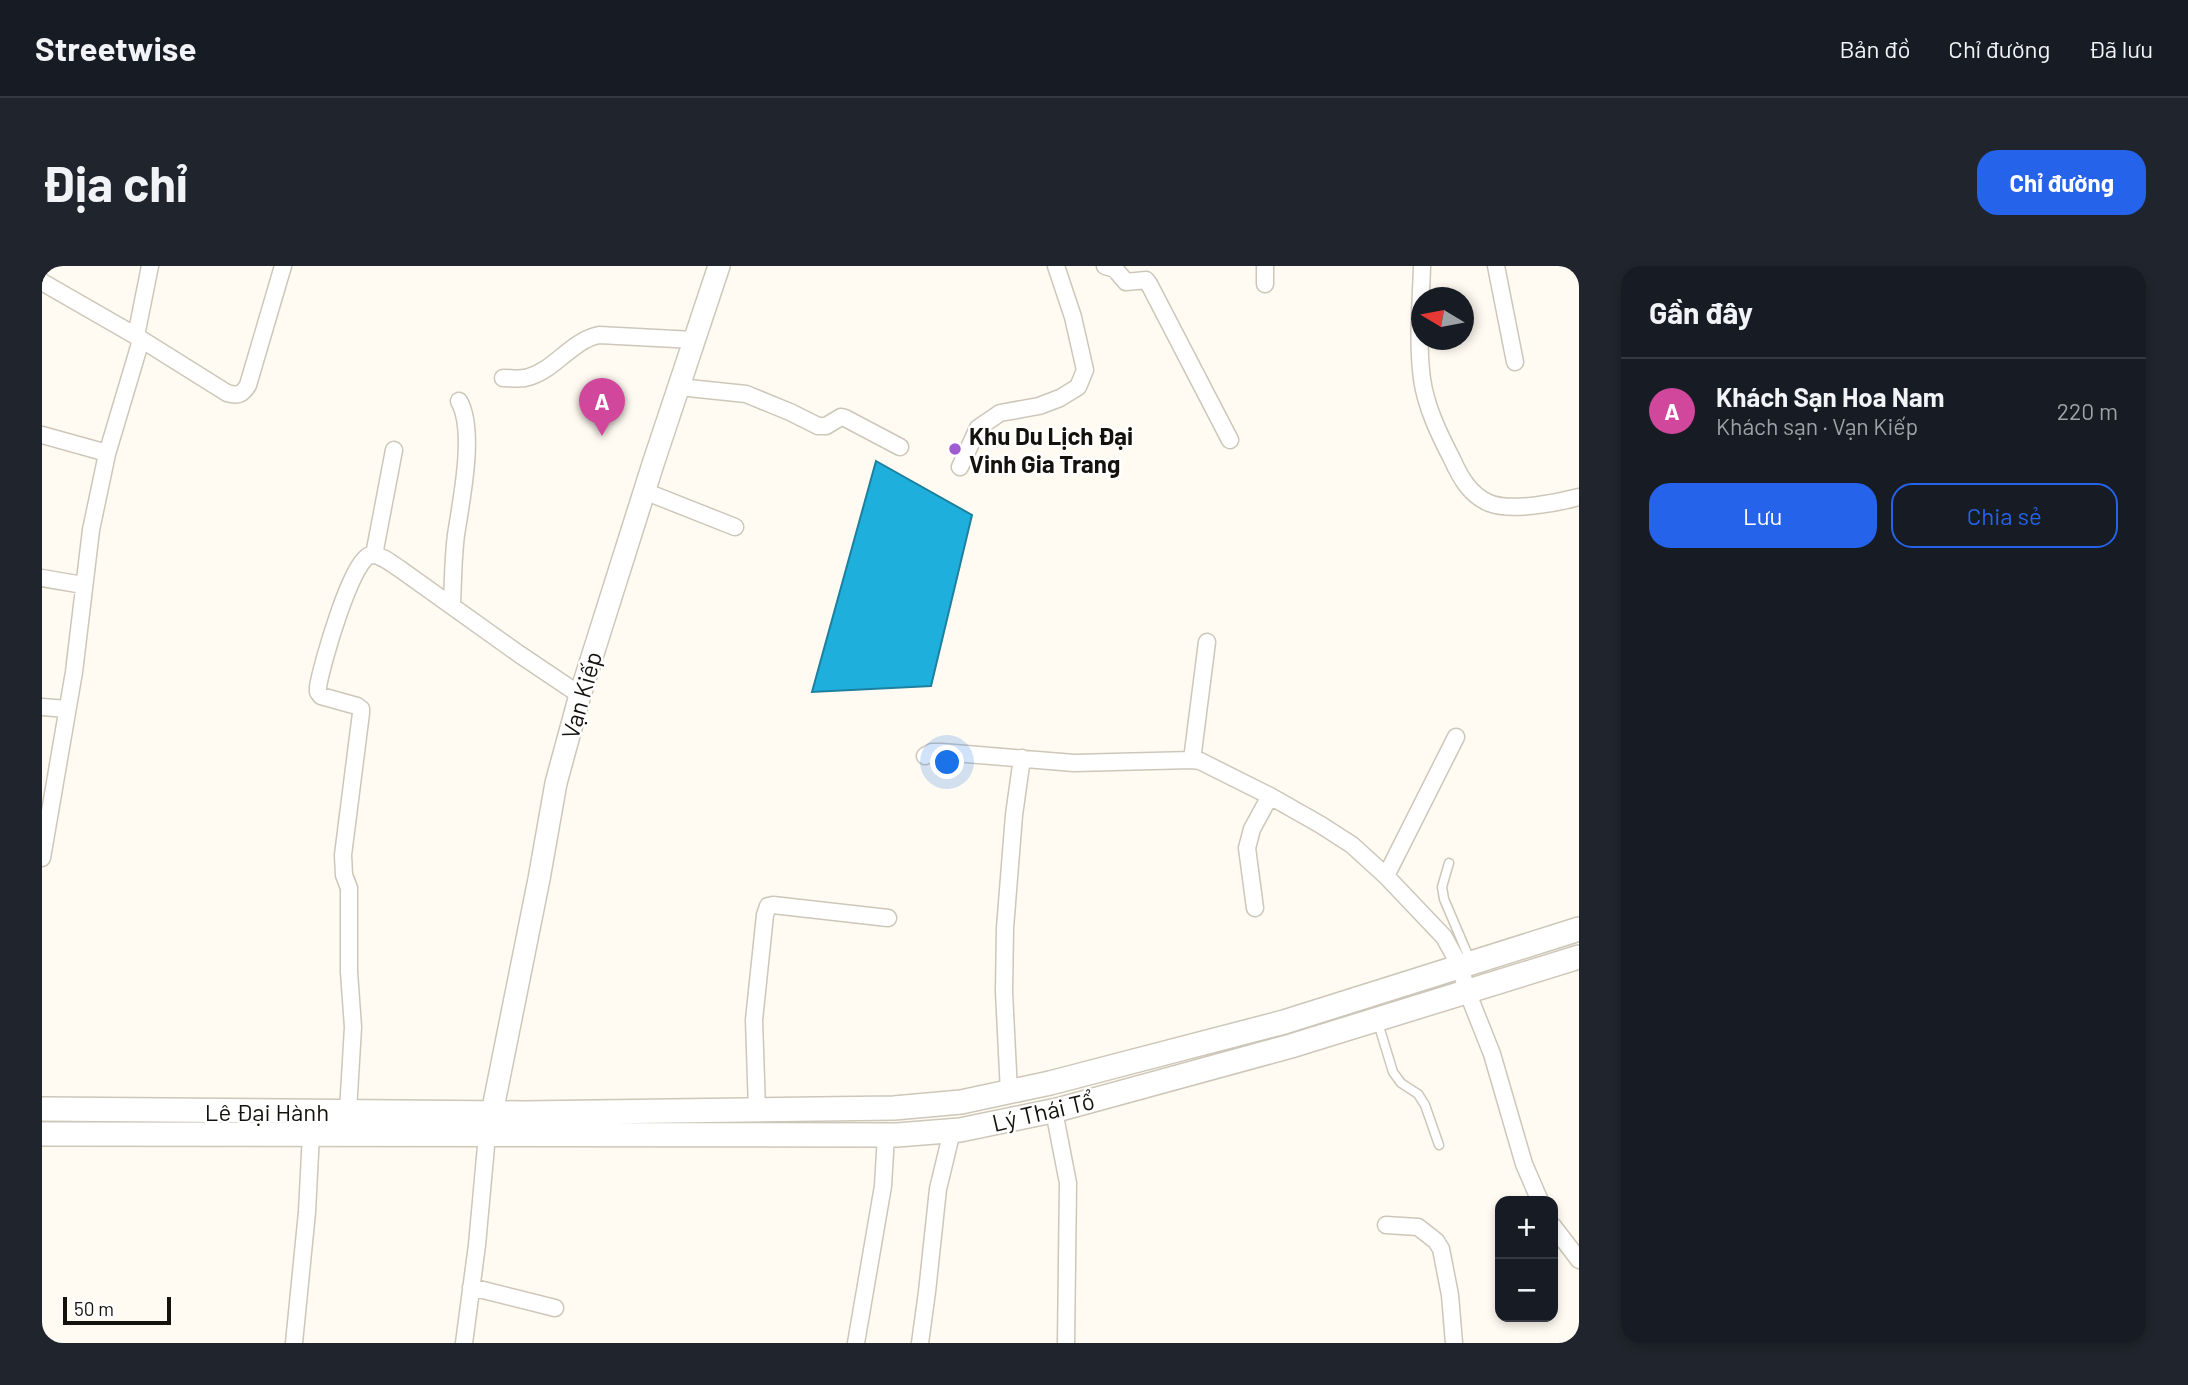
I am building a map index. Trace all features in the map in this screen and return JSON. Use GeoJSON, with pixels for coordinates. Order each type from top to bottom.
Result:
{"type":"FeatureCollection","features":[{"type":"Feature","properties":{"kind":"main road","name":"Lý Thái Tổ"},"geometry":{"type":"LineString","coordinates":[[491,1112],[894,1108],[961,1102],[1284,1022],[1579,929]]}},
{"type":"Feature","properties":{"kind":"main road","name":"Lý Thái Tổ"},"geometry":{"type":"LineString","coordinates":[[487,1135],[886,1135],[952,1131],[1054,1111],[1291,1046],[1579,957]]}},
{"type":"Feature","properties":{"kind":"main road","name":"Lê Đại Hành"},"geometry":{"type":"LineString","coordinates":[[42,1109],[491,1112]]}},
{"type":"Feature","properties":{"kind":"main road","name":"Lê Đại Hành"},"geometry":{"type":"LineString","coordinates":[[42,1134],[487,1135]]}},
{"type":"Feature","properties":{"kind":"street"},"geometry":{"type":"LineString","coordinates":[[42,858],[78,641],[91,530],[107,453],[139,338],[150,266]]}},
{"type":"Feature","properties":{"kind":"street"},"geometry":{"type":"LineString","coordinates":[[42,282],[227,393],[235,395],[240,394],[248,385],[283,266]]}},
{"type":"Feature","properties":{"kind":"street","name":"Vạn Kiếp"},"geometry":{"type":"LineString","coordinates":[[487,1135],[556,783],[580,695],[644,491],[719,266]]}},
{"type":"Feature","properties":{"kind":"street"},"geometry":{"type":"LineString","coordinates":[[960,467],[978,428],[1000,413],[1038,406],[1060,398],[1078,387],[1085,370],[1073,317],[1056,266]]}},
{"type":"Feature","properties":{"kind":"street"},"geometry":{"type":"LineString","coordinates":[[1105,266],[1115,269],[1126,282],[1146,280],[1149,284],[1230,440]]}},
{"type":"Feature","properties":{"kind":"street"},"geometry":{"type":"LineString","coordinates":[[1265,266],[1265,284]]}},
{"type":"Feature","properties":{"kind":"street"},"geometry":{"type":"LineString","coordinates":[[1422,266],[1419,341],[1422,381],[1436,427],[1460,475],[1475,494],[1491,504],[1553,504],[1579,497]]}},
{"type":"Feature","properties":{"kind":"street"},"geometry":{"type":"LineString","coordinates":[[1496,266],[1515,362]]}},
{"type":"Feature","properties":{"kind":"street"},"geometry":{"type":"LineString","coordinates":[[503,378],[527,377],[538,373],[584,340],[599,335],[694,340]]}},
{"type":"Feature","properties":{"kind":"street"},"geometry":{"type":"LineString","coordinates":[[678,387],[746,394],[818,426],[826,426],[841,417],[845,418],[900,447]]}},
{"type":"Feature","properties":{"kind":"street"},"geometry":{"type":"LineString","coordinates":[[452,605],[455,545],[466,461],[466,421],[460,401]]}},
{"type":"Feature","properties":{"kind":"street"},"geometry":{"type":"LineString","coordinates":[[42,435],[107,453]]}},
{"type":"Feature","properties":{"kind":"street"},"geometry":{"type":"LineString","coordinates":[[374,555],[394,450]]}},
{"type":"Feature","properties":{"kind":"street"},"geometry":{"type":"LineString","coordinates":[[644,491],[735,527]]}},
{"type":"Feature","properties":{"kind":"street"},"geometry":{"type":"LineString","coordinates":[[348,1111],[353,1027],[349,972],[350,897],[344,875],[343,855],[361,709],[321,696],[318,687],[348,585],[363,559],[374,555],[400,569],[580,695]]}},
{"type":"Feature","properties":{"kind":"street"},"geometry":{"type":"LineString","coordinates":[[42,578],[83,585]]}},
{"type":"Feature","properties":{"kind":"street"},"geometry":{"type":"LineString","coordinates":[[1192,760],[1207,642]]}},
{"type":"Feature","properties":{"kind":"street"},"geometry":{"type":"LineString","coordinates":[[42,707],[67,709]]}},
{"type":"Feature","properties":{"kind":"street"},"geometry":{"type":"LineString","coordinates":[[1386,876],[1456,737]]}},
{"type":"Feature","properties":{"kind":"street"},"geometry":{"type":"LineString","coordinates":[[925,756],[932,752],[942,752],[1074,763],[1192,760],[1209,765],[1270,796],[1352,845],[1386,876],[1444,937],[1466,965],[1467,991],[1492,1054],[1524,1164],[1538,1196]]}},
{"type":"Feature","properties":{"kind":"street"},"geometry":{"type":"LineString","coordinates":[[1009,1092],[1004,928],[1022,758]]}},
{"type":"Feature","properties":{"kind":"street"},"geometry":{"type":"LineString","coordinates":[[1255,908],[1247,848],[1252,829],[1270,796]]}},
{"type":"Feature","properties":{"kind":"street"},"geometry":{"type":"LineString","coordinates":[[757,1110],[754,1004],[768,906],[888,918]]}},
{"type":"Feature","properties":{"kind":"street"},"geometry":{"type":"LineString","coordinates":[[1054,1111],[1069,1183],[1066,1343]]}},
{"type":"Feature","properties":{"kind":"street"},"geometry":{"type":"LineString","coordinates":[[920,1343],[938,1189],[952,1131]]}},
{"type":"Feature","properties":{"kind":"street"},"geometry":{"type":"LineString","coordinates":[[294,1343],[307,1212],[311,1134]]}},
{"type":"Feature","properties":{"kind":"street"},"geometry":{"type":"LineString","coordinates":[[464,1343],[487,1135]]}},
{"type":"Feature","properties":{"kind":"street"},"geometry":{"type":"LineString","coordinates":[[858,1343],[883,1186],[886,1135]]}},
{"type":"Feature","properties":{"kind":"street"},"geometry":{"type":"LineString","coordinates":[[1386,1225],[1418,1227],[1430,1235],[1441,1249],[1450,1295],[1454,1343]]}},
{"type":"Feature","properties":{"kind":"street"},"geometry":{"type":"LineString","coordinates":[[1558,1233],[1579,1260]]}},
{"type":"Feature","properties":{"kind":"street"},"geometry":{"type":"LineString","coordinates":[[471,1287],[555,1308]]}},
{"type":"Feature","properties":{"kind":"lane"},"geometry":{"type":"LineString","coordinates":[[1449,863],[1442,887],[1444,899],[1466,965]]}},
{"type":"Feature","properties":{"kind":"lane"},"geometry":{"type":"LineString","coordinates":[[1376,1019],[1393,1072],[1401,1083],[1418,1094],[1425,1105],[1439,1145]]}},
{"type":"Feature","properties":{"kind":"water"},"geometry":{"type":"Polygon","coordinates":[[[876,461],[972,515],[931,686],[812,692],[876,461]]]}},
{"type":"Feature","properties":{"kind":"place","name":"Khách Sạn Hoa Nam"},"geometry":{"type":"Point","coordinates":[602,436]}},
{"type":"Feature","properties":{"kind":"place","name":"Khu Du Lịch Đại Vinh Gia Trang"},"geometry":{"type":"Point","coordinates":[955,449]}}]}
